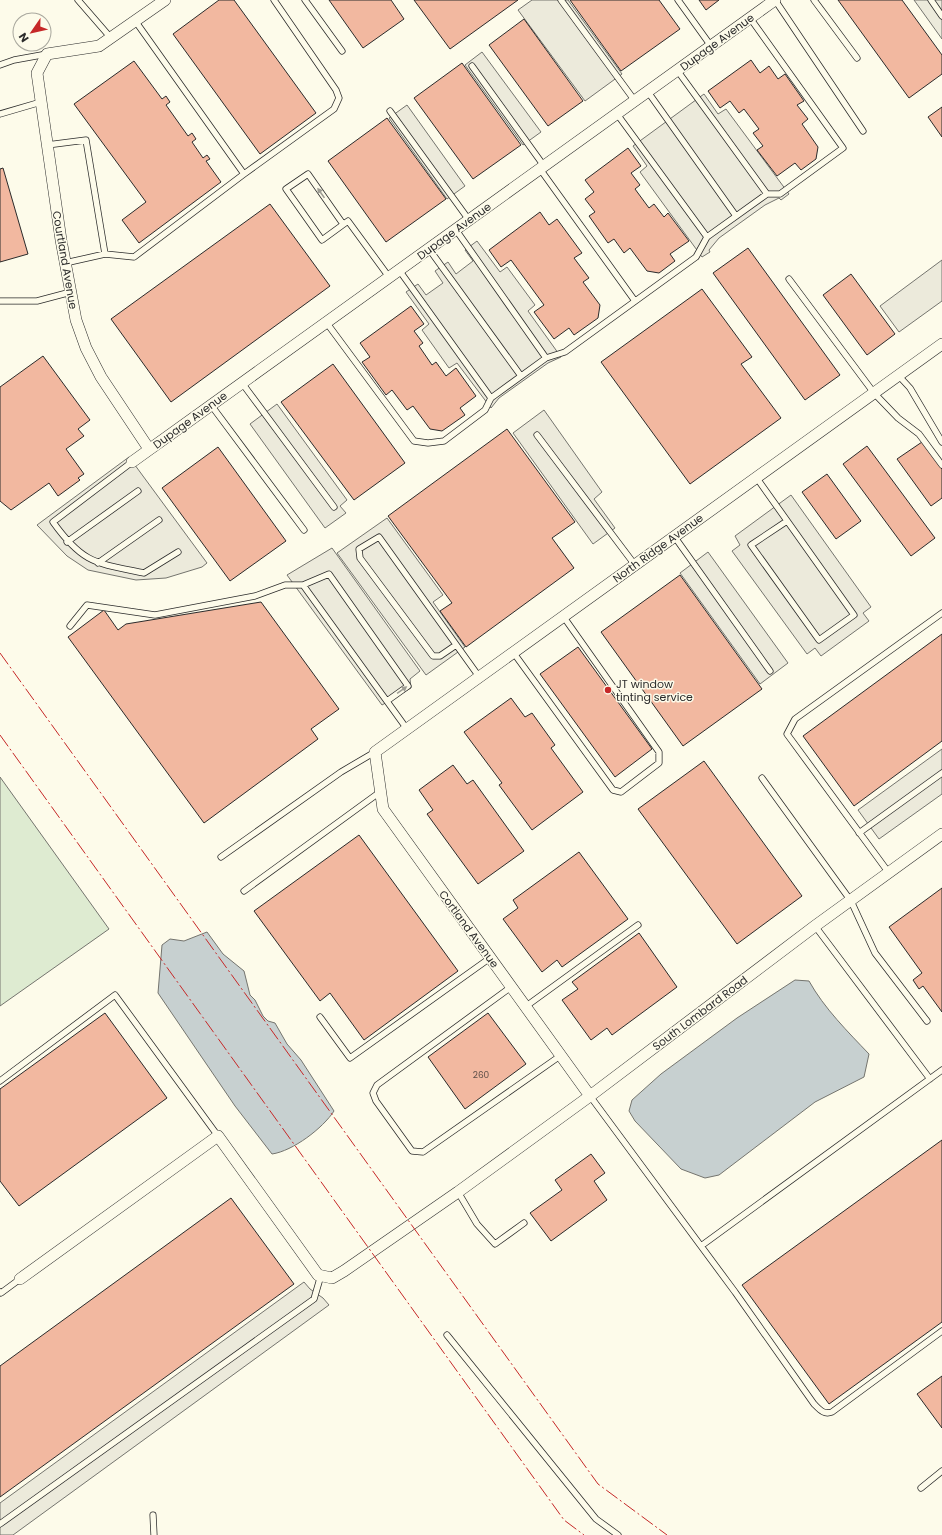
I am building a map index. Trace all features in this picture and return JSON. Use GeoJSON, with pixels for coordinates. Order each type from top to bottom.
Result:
{"type":"FeatureCollection","features":[{"type":"Feature","properties":{"kind":"street"},"geometry":{"type":"LineString","coordinates":[[47,54],[99,46],[166,0]]}},
{"type":"Feature","properties":{"kind":"street","name":"Dupage Avenue"},"geometry":{"type":"LineString","coordinates":[[132,462],[775,0]]}},
{"type":"Feature","properties":{"kind":"street","name":"Courtland Avenue"},"geometry":{"type":"LineString","coordinates":[[47,54],[36,73],[65,263],[76,320],[86,348],[101,377],[150,449]]}},
{"type":"Feature","properties":{"kind":"street","name":"North Ridge Avenue"},"geometry":{"type":"LineString","coordinates":[[375,752],[480,678],[513,652],[942,344]]}},
{"type":"Feature","properties":{"kind":"street","name":"Cortland Avenue"},"geometry":{"type":"LineString","coordinates":[[375,752],[383,809],[590,1096]]}},
{"type":"Feature","properties":{"kind":"street","name":"South Lombard Road"},"geometry":{"type":"LineString","coordinates":[[321,1275],[332,1278],[344,1271],[458,1192],[590,1096],[815,926],[942,834]]}},
{"type":"Feature","properties":{"kind":"street"},"geometry":{"type":"LineString","coordinates":[[20,1279],[218,1136],[318,1274],[321,1275]]}},
{"type":"Feature","properties":{"kind":"lane"},"geometry":{"type":"LineString","coordinates":[[78,0],[111,38]]}},
{"type":"Feature","properties":{"kind":"lane"},"geometry":{"type":"LineString","coordinates":[[65,263],[105,254],[134,257],[244,174],[334,109],[338,98],[336,90],[274,0]]}},
{"type":"Feature","properties":{"kind":"lane"},"geometry":{"type":"LineString","coordinates":[[305,0],[342,51]]}},
{"type":"Feature","properties":{"kind":"lane"},"geometry":{"type":"LineString","coordinates":[[561,0],[635,101]]}},
{"type":"Feature","properties":{"kind":"lane"},"geometry":{"type":"LineString","coordinates":[[678,0],[711,46]]}},
{"type":"Feature","properties":{"kind":"lane"},"geometry":{"type":"LineString","coordinates":[[775,0],[863,131]]}},
{"type":"Feature","properties":{"kind":"lane"},"geometry":{"type":"LineString","coordinates":[[814,0],[857,58]]}},
{"type":"Feature","properties":{"kind":"lane"},"geometry":{"type":"LineString","coordinates":[[931,0],[942,16]]}},
{"type":"Feature","properties":{"kind":"lane"},"geometry":{"type":"LineString","coordinates":[[326,322],[414,441],[428,443],[444,441],[485,410],[491,398],[521,376],[546,358],[565,352],[696,257],[707,237],[767,194],[780,194],[843,148],[750,18]]}},
{"type":"Feature","properties":{"kind":"lane"},"geometry":{"type":"LineString","coordinates":[[136,22],[244,174]]}},
{"type":"Feature","properties":{"kind":"lane"},"geometry":{"type":"LineString","coordinates":[[0,65],[14,60],[47,54]]}},
{"type":"Feature","properties":{"kind":"lane"},"geometry":{"type":"LineString","coordinates":[[472,66],[635,301]]}},
{"type":"Feature","properties":{"kind":"lane"},"geometry":{"type":"LineString","coordinates":[[677,70],[767,194]]}},
{"type":"Feature","properties":{"kind":"lane"},"geometry":{"type":"LineString","coordinates":[[648,92],[736,216]]}},
{"type":"Feature","properties":{"kind":"lane"},"geometry":{"type":"LineString","coordinates":[[0,114],[41,102]]}},
{"type":"Feature","properties":{"kind":"lane"},"geometry":{"type":"LineString","coordinates":[[390,111],[469,220]]}},
{"type":"Feature","properties":{"kind":"lane"},"geometry":{"type":"LineString","coordinates":[[617,114],[707,237]]}},
{"type":"Feature","properties":{"kind":"lane"},"geometry":{"type":"LineString","coordinates":[[47,145],[86,140],[105,254]]}},
{"type":"Feature","properties":{"kind":"lane"},"geometry":{"type":"LineString","coordinates":[[343,224],[308,174],[286,190],[322,240],[348,221],[389,277]]}},
{"type":"Feature","properties":{"kind":"lane"},"geometry":{"type":"LineString","coordinates":[[456,230],[546,358]]}},
{"type":"Feature","properties":{"kind":"lane"},"geometry":{"type":"LineString","coordinates":[[429,249],[521,376]]}},
{"type":"Feature","properties":{"kind":"lane"},"geometry":{"type":"LineString","coordinates":[[399,270],[491,398]]}},
{"type":"Feature","properties":{"kind":"lane"},"geometry":{"type":"LineString","coordinates":[[789,279],[874,393],[898,418],[919,434],[942,465]]}},
{"type":"Feature","properties":{"kind":"lane"},"geometry":{"type":"LineString","coordinates":[[0,301],[37,301],[71,292]]}},
{"type":"Feature","properties":{"kind":"lane"},"geometry":{"type":"LineString","coordinates":[[898,375],[910,388],[942,442]]}},
{"type":"Feature","properties":{"kind":"lane"},"geometry":{"type":"LineString","coordinates":[[242,383],[334,507]]}},
{"type":"Feature","properties":{"kind":"lane"},"geometry":{"type":"LineString","coordinates":[[212,404],[304,530]]}},
{"type":"Feature","properties":{"kind":"lane"},"geometry":{"type":"LineString","coordinates":[[538,434],[634,565]]}},
{"type":"Feature","properties":{"kind":"lane"},"geometry":{"type":"LineString","coordinates":[[132,462],[53,522],[67,542],[83,556],[98,563],[144,573],[178,552]]}},
{"type":"Feature","properties":{"kind":"lane"},"geometry":{"type":"LineString","coordinates":[[756,478],[787,521],[854,615],[819,640],[751,545],[787,521]]}},
{"type":"Feature","properties":{"kind":"lane"},"geometry":{"type":"LineString","coordinates":[[67,542],[138,491]]}},
{"type":"Feature","properties":{"kind":"lane"},"geometry":{"type":"LineString","coordinates":[[98,563],[159,520]]}},
{"type":"Feature","properties":{"kind":"lane"},"geometry":{"type":"LineString","coordinates":[[674,536],[770,671]]}},
{"type":"Feature","properties":{"kind":"lane"},"geometry":{"type":"LineString","coordinates":[[456,645],[440,656],[433,656],[360,558],[359,549],[379,537],[480,678]]}},
{"type":"Feature","properties":{"kind":"lane"},"geometry":{"type":"LineString","coordinates":[[70,626],[87,605],[155,615],[255,596],[284,585],[303,585],[329,574],[408,686],[387,701]]}},
{"type":"Feature","properties":{"kind":"lane"},"geometry":{"type":"LineString","coordinates":[[303,585],[408,729]]}},
{"type":"Feature","properties":{"kind":"lane"},"geometry":{"type":"LineString","coordinates":[[889,873],[786,734],[795,719],[942,613]]}},
{"type":"Feature","properties":{"kind":"lane"},"geometry":{"type":"LineString","coordinates":[[513,652],[613,790],[621,792],[659,763],[659,752],[563,616]]}},
{"type":"Feature","properties":{"kind":"lane"},"geometry":{"type":"LineString","coordinates":[[221,857],[341,772],[375,752]]}},
{"type":"Feature","properties":{"kind":"lane"},"geometry":{"type":"LineString","coordinates":[[859,833],[942,773]]}},
{"type":"Feature","properties":{"kind":"lane"},"geometry":{"type":"LineString","coordinates":[[762,778],[851,901],[875,953],[927,1021]]}},
{"type":"Feature","properties":{"kind":"lane"},"geometry":{"type":"LineString","coordinates":[[244,891],[380,792]]}},
{"type":"Feature","properties":{"kind":"lane"},"geometry":{"type":"LineString","coordinates":[[525,1007],[638,925]]}},
{"type":"Feature","properties":{"kind":"lane"},"geometry":{"type":"LineString","coordinates":[[815,926],[930,1079]]}},
{"type":"Feature","properties":{"kind":"lane"},"geometry":{"type":"LineString","coordinates":[[320,1017],[350,1058],[490,958]]}},
{"type":"Feature","properties":{"kind":"lane"},"geometry":{"type":"LineString","coordinates":[[511,987],[377,1085],[373,1093],[376,1101],[412,1151],[417,1153],[423,1152],[560,1056]]}},
{"type":"Feature","properties":{"kind":"lane"},"geometry":{"type":"LineString","coordinates":[[0,1081],[115,995],[218,1136]]}},
{"type":"Feature","properties":{"kind":"lane"},"geometry":{"type":"LineString","coordinates":[[701,1246],[942,1070]]}},
{"type":"Feature","properties":{"kind":"lane"},"geometry":{"type":"LineString","coordinates":[[590,1096],[701,1246],[814,1404],[822,1412],[828,1414],[832,1412],[942,1331]]}},
{"type":"Feature","properties":{"kind":"lane"},"geometry":{"type":"LineString","coordinates":[[458,1192],[477,1224],[494,1244],[524,1223]]}},
{"type":"Feature","properties":{"kind":"lane"},"geometry":{"type":"LineString","coordinates":[[0,1524],[314,1298],[321,1275]]}},
{"type":"Feature","properties":{"kind":"lane"},"geometry":{"type":"LineString","coordinates":[[0,1293],[20,1279]]}},
{"type":"Feature","properties":{"kind":"lane"},"geometry":{"type":"LineString","coordinates":[[447,1335],[596,1519],[618,1535]]}},
{"type":"Feature","properties":{"kind":"lane"},"geometry":{"type":"LineString","coordinates":[[921,1488],[942,1471]]}},
{"type":"Feature","properties":{"kind":"lane"},"geometry":{"type":"LineString","coordinates":[[153,1515],[154,1535]]}},
{"type":"Feature","properties":{"kind":"green space"},"geometry":{"type":"Polygon","coordinates":[[[0,777],[109,929],[0,1006],[0,777]]]}},
{"type":"Feature","properties":{"kind":"shaded area"},"geometry":{"type":"Polygon","coordinates":[[[532,0],[568,0],[622,74],[585,101],[518,10],[532,0]]]}},
{"type":"Feature","properties":{"kind":"shaded area"},"geometry":{"type":"Polygon","coordinates":[[[914,0],[942,0],[942,39],[914,0]]]}},
{"type":"Feature","properties":{"kind":"shaded area"},"geometry":{"type":"Polygon","coordinates":[[[482,52],[541,132],[523,145],[465,65],[482,52]]]}},
{"type":"Feature","properties":{"kind":"shaded area"},"geometry":{"type":"Polygon","coordinates":[[[704,94],[718,114],[726,109],[789,194],[781,200],[779,198],[765,205],[719,238],[709,250],[710,252],[702,257],[640,172],[647,166],[633,146],[704,94]]]}},
{"type":"Feature","properties":{"kind":"shaded area"},"geometry":{"type":"Polygon","coordinates":[[[407,105],[465,186],[447,199],[389,118],[407,105]]]}},
{"type":"Feature","properties":{"kind":"shaded area"},"geometry":{"type":"Polygon","coordinates":[[[477,241],[500,272],[507,267],[535,305],[528,311],[561,357],[548,363],[499,398],[491,408],[457,363],[449,368],[422,330],[429,324],[406,292],[418,284],[426,295],[443,283],[435,271],[448,262],[456,274],[473,261],[465,250],[477,241]]]}},
{"type":"Feature","properties":{"kind":"shaded area"},"geometry":{"type":"Polygon","coordinates":[[[942,260],[942,301],[899,332],[880,306],[942,260]]]}},
{"type":"Feature","properties":{"kind":"shaded area"},"geometry":{"type":"Polygon","coordinates":[[[277,404],[347,500],[340,506],[346,513],[325,528],[250,424],[277,404]]]}},
{"type":"Feature","properties":{"kind":"shaded area"},"geometry":{"type":"Polygon","coordinates":[[[544,410],[602,492],[594,499],[615,528],[593,544],[513,433],[544,410]]]}},
{"type":"Feature","properties":{"kind":"shaded area"},"geometry":{"type":"Polygon","coordinates":[[[129,457],[207,563],[202,567],[166,578],[136,580],[88,570],[67,556],[37,525],[129,457]]]}},
{"type":"Feature","properties":{"kind":"shaded area"},"geometry":{"type":"Polygon","coordinates":[[[791,495],[871,607],[863,613],[869,621],[821,656],[815,648],[807,654],[732,551],[740,545],[735,536],[791,495]]]}},
{"type":"Feature","properties":{"kind":"shaded area"},"geometry":{"type":"Polygon","coordinates":[[[387,518],[443,595],[433,602],[465,647],[426,675],[337,553],[387,518]]]}},
{"type":"Feature","properties":{"kind":"shaded area"},"geometry":{"type":"Polygon","coordinates":[[[332,548],[420,671],[410,679],[411,688],[382,705],[287,575],[332,548]]]}},
{"type":"Feature","properties":{"kind":"shaded area"},"geometry":{"type":"Polygon","coordinates":[[[708,552],[788,663],[760,684],[680,573],[708,552]]]}},
{"type":"Feature","properties":{"kind":"shaded area"},"geometry":{"type":"Polygon","coordinates":[[[942,749],[942,794],[879,839],[858,810],[942,749]]]}},
{"type":"Feature","properties":{"kind":"shaded area"},"geometry":{"type":"Polygon","coordinates":[[[207,932],[223,954],[244,971],[250,995],[255,1000],[263,1016],[268,1021],[275,1023],[287,1044],[301,1060],[334,1111],[323,1124],[307,1138],[280,1152],[272,1154],[235,1106],[158,993],[162,945],[170,939],[184,941],[207,932]]]}},
{"type":"Feature","properties":{"kind":"shaded area"},"geometry":{"type":"Polygon","coordinates":[[[795,980],[809,981],[829,1010],[869,1054],[864,1077],[815,1102],[719,1175],[705,1178],[681,1169],[635,1121],[629,1111],[632,1100],[661,1074],[737,1018],[795,980]]]}},
{"type":"Feature","properties":{"kind":"shaded area"},"geometry":{"type":"Polygon","coordinates":[[[304,1282],[329,1305],[13,1535],[0,1535],[0,1503],[304,1282]]]}},
{"type":"Feature","properties":{"kind":"building"},"geometry":{"type":"Polygon","coordinates":[[[219,0],[234,0],[316,113],[260,154],[173,34],[219,0]]]}},
{"type":"Feature","properties":{"kind":"building"},"geometry":{"type":"Polygon","coordinates":[[[329,0],[391,0],[404,19],[363,48],[329,0]]]}},
{"type":"Feature","properties":{"kind":"building"},"geometry":{"type":"Polygon","coordinates":[[[414,0],[518,0],[450,49],[414,0]]]}},
{"type":"Feature","properties":{"kind":"building"},"geometry":{"type":"Polygon","coordinates":[[[570,0],[659,0],[680,29],[621,71],[570,0]]]}},
{"type":"Feature","properties":{"kind":"building"},"geometry":{"type":"Polygon","coordinates":[[[699,0],[719,0],[706,10],[699,0]]]}},
{"type":"Feature","properties":{"kind":"building"},"geometry":{"type":"Polygon","coordinates":[[[838,0],[902,0],[942,55],[942,74],[909,98],[838,0]]]}},
{"type":"Feature","properties":{"kind":"building"},"geometry":{"type":"Polygon","coordinates":[[[524,19],[583,101],[548,126],[489,45],[524,19]]]}},
{"type":"Feature","properties":{"kind":"building"},"geometry":{"type":"Polygon","coordinates":[[[751,60],[760,73],[769,66],[778,79],[785,74],[804,101],[797,105],[808,119],[802,124],[818,147],[816,159],[801,170],[795,163],[777,176],[757,150],[763,146],[753,133],[759,129],[744,109],[739,113],[730,101],[720,108],[708,91],[751,60]]]}},
{"type":"Feature","properties":{"kind":"building"},"geometry":{"type":"Polygon","coordinates":[[[134,61],[162,99],[166,96],[170,102],[166,105],[188,136],[192,133],[196,139],[192,142],[203,158],[207,155],[210,159],[206,161],[221,182],[139,243],[122,220],[146,202],[74,104],[134,61]]]}},
{"type":"Feature","properties":{"kind":"building"},"geometry":{"type":"Polygon","coordinates":[[[462,63],[521,145],[473,179],[414,98],[462,63]]]}},
{"type":"Feature","properties":{"kind":"building"},"geometry":{"type":"Polygon","coordinates":[[[942,107],[942,137],[928,117],[942,107]]]}},
{"type":"Feature","properties":{"kind":"building"},"geometry":{"type":"Polygon","coordinates":[[[387,118],[446,199],[386,242],[328,161],[387,118]]]}},
{"type":"Feature","properties":{"kind":"building"},"geometry":{"type":"Polygon","coordinates":[[[628,148],[641,166],[631,173],[640,185],[635,189],[649,208],[654,204],[664,217],[668,213],[689,241],[670,254],[675,261],[659,273],[647,271],[630,248],[624,253],[614,239],[608,243],[589,216],[595,212],[585,199],[594,192],[585,180],[628,148]]]}},
{"type":"Feature","properties":{"kind":"building"},"geometry":{"type":"Polygon","coordinates":[[[3,168],[28,254],[0,262],[0,169],[3,168]]]}},
{"type":"Feature","properties":{"kind":"building"},"geometry":{"type":"Polygon","coordinates":[[[270,204],[330,286],[171,402],[111,319],[270,204]]]}},
{"type":"Feature","properties":{"kind":"building"},"geometry":{"type":"Polygon","coordinates":[[[540,212],[549,225],[557,219],[582,253],[574,258],[589,278],[583,282],[600,305],[598,318],[574,335],[569,328],[554,339],[534,312],[544,305],[511,260],[501,267],[489,250],[540,212]]]}},
{"type":"Feature","properties":{"kind":"building"},"geometry":{"type":"Polygon","coordinates":[[[748,248],[840,375],[805,400],[713,273],[748,248]]]}},
{"type":"Feature","properties":{"kind":"building"},"geometry":{"type":"Polygon","coordinates":[[[851,274],[895,334],[867,355],[823,295],[851,274]]]}},
{"type":"Feature","properties":{"kind":"building"},"geometry":{"type":"Polygon","coordinates":[[[702,289],[752,357],[741,364],[781,418],[690,484],[601,362],[702,289]]]}},
{"type":"Feature","properties":{"kind":"building"},"geometry":{"type":"Polygon","coordinates":[[[411,306],[424,324],[414,331],[423,343],[419,346],[432,365],[436,362],[446,376],[456,368],[476,396],[460,408],[465,415],[442,431],[430,429],[413,406],[407,410],[392,390],[386,395],[362,362],[370,357],[360,343],[411,306]]]}},
{"type":"Feature","properties":{"kind":"building"},"geometry":{"type":"Polygon","coordinates":[[[43,356],[90,420],[78,429],[84,436],[66,449],[84,474],[78,478],[80,480],[58,496],[49,483],[11,510],[0,501],[0,387],[43,356]]]}},
{"type":"Feature","properties":{"kind":"building"},"geometry":{"type":"Polygon","coordinates":[[[333,364],[405,463],[354,500],[281,402],[333,364]]]}},
{"type":"Feature","properties":{"kind":"building"},"geometry":{"type":"Polygon","coordinates":[[[507,429],[575,522],[552,538],[574,568],[466,647],[440,611],[452,603],[388,516],[507,429]]]}},
{"type":"Feature","properties":{"kind":"building"},"geometry":{"type":"Polygon","coordinates":[[[922,442],[942,469],[942,498],[931,506],[897,459],[922,442]]]}},
{"type":"Feature","properties":{"kind":"building"},"geometry":{"type":"Polygon","coordinates":[[[867,446],[935,538],[911,556],[843,464],[867,446]]]}},
{"type":"Feature","properties":{"kind":"building"},"geometry":{"type":"Polygon","coordinates":[[[218,447],[286,541],[230,581],[162,488],[218,447]]]}},
{"type":"Feature","properties":{"kind":"building"},"geometry":{"type":"Polygon","coordinates":[[[827,474],[861,521],[836,539],[802,492],[827,474]]]}},
{"type":"Feature","properties":{"kind":"building"},"geometry":{"type":"Polygon","coordinates":[[[680,575],[762,689],[683,746],[601,632],[680,575]]]}},
{"type":"Feature","properties":{"kind":"building"},"geometry":{"type":"Polygon","coordinates":[[[261,602],[339,709],[311,729],[318,739],[204,823],[68,637],[104,610],[118,630],[126,624],[261,602]]]}},
{"type":"Feature","properties":{"kind":"building"},"geometry":{"type":"Polygon","coordinates":[[[942,634],[942,741],[854,806],[803,736],[942,634]]]}},
{"type":"Feature","properties":{"kind":"building"},"geometry":{"type":"Polygon","coordinates":[[[578,647],[652,749],[615,777],[540,674],[578,647]]]}},
{"type":"Feature","properties":{"kind":"building"},"geometry":{"type":"Polygon","coordinates":[[[511,698],[525,717],[532,713],[555,745],[551,748],[583,792],[532,830],[499,785],[502,783],[464,732],[511,698]]]}},
{"type":"Feature","properties":{"kind":"building"},"geometry":{"type":"Polygon","coordinates":[[[704,761],[802,896],[737,944],[638,809],[704,761]]]}},
{"type":"Feature","properties":{"kind":"building"},"geometry":{"type":"Polygon","coordinates":[[[453,765],[467,784],[473,780],[524,851],[478,884],[427,814],[433,810],[419,790],[453,765]]]}},
{"type":"Feature","properties":{"kind":"building"},"geometry":{"type":"Polygon","coordinates":[[[359,835],[458,971],[364,1040],[330,993],[320,1001],[254,911],[359,835]]]}},
{"type":"Feature","properties":{"kind":"building"},"geometry":{"type":"Polygon","coordinates":[[[579,852],[628,919],[562,967],[557,960],[542,972],[503,919],[518,908],[513,900],[579,852]]]}},
{"type":"Feature","properties":{"kind":"building"},"geometry":{"type":"Polygon","coordinates":[[[942,888],[942,1012],[923,986],[919,989],[913,980],[922,973],[889,927],[942,888]]]}},
{"type":"Feature","properties":{"kind":"building"},"geometry":{"type":"Polygon","coordinates":[[[639,933],[677,987],[612,1035],[607,1028],[591,1040],[562,1000],[578,989],[572,982],[639,933]]]}},
{"type":"Feature","properties":{"kind":"building"},"geometry":{"type":"Polygon","coordinates":[[[105,1013],[167,1098],[19,1206],[0,1181],[0,1089],[105,1013]]]}},
{"type":"Feature","properties":{"kind":"building"},"geometry":{"type":"Polygon","coordinates":[[[488,1013],[526,1064],[465,1109],[428,1057],[488,1013]]]}},
{"type":"Feature","properties":{"kind":"building"},"geometry":{"type":"Polygon","coordinates":[[[942,1140],[942,1322],[829,1404],[742,1285],[942,1140]]]}},
{"type":"Feature","properties":{"kind":"building"},"geometry":{"type":"Polygon","coordinates":[[[591,1154],[605,1173],[594,1181],[607,1200],[551,1241],[530,1213],[562,1190],[555,1180],[591,1154]]]}},
{"type":"Feature","properties":{"kind":"building"},"geometry":{"type":"Polygon","coordinates":[[[231,1198],[294,1284],[0,1497],[0,1366],[231,1198]]]}},
{"type":"Feature","properties":{"kind":"building"},"geometry":{"type":"Polygon","coordinates":[[[942,1376],[942,1428],[917,1394],[942,1376]]]}},
{"type":"Feature","properties":{"kind":"power"},"geometry":{"type":"LineString","coordinates":[[0,653],[598,1484],[667,1535]]}},
{"type":"Feature","properties":{"kind":"power"},"geometry":{"type":"LineString","coordinates":[[0,735],[564,1520],[584,1535]]}},
{"type":"Feature","properties":{"kind":"place","name":"JT window tinting service"},"geometry":{"type":"Point","coordinates":[608,690]}}]}
